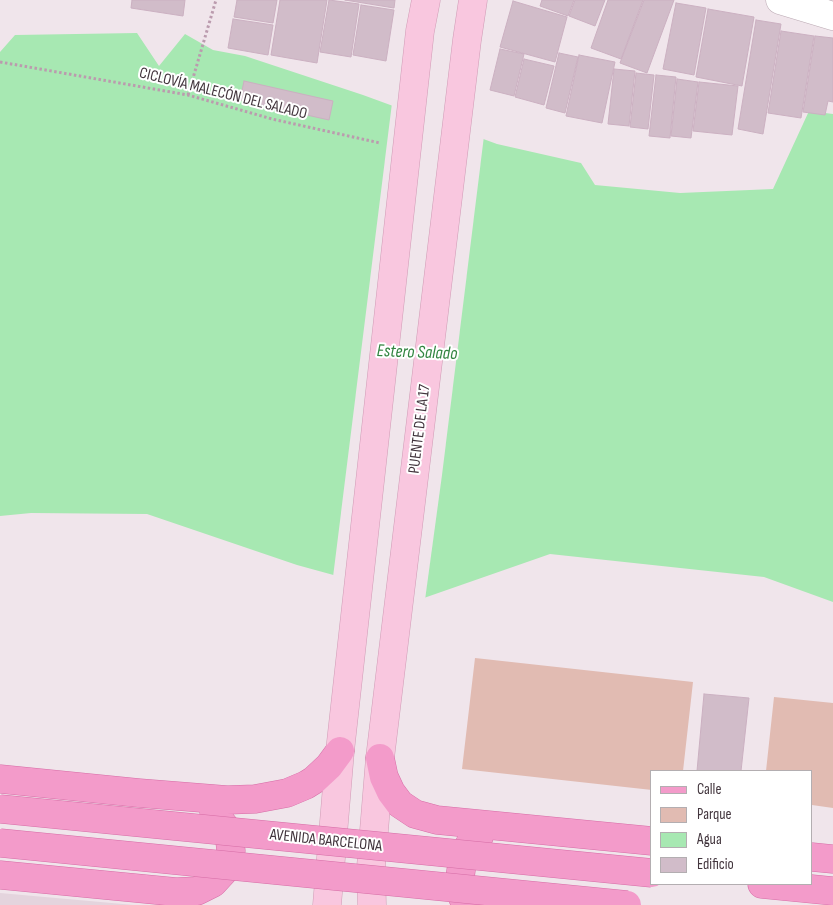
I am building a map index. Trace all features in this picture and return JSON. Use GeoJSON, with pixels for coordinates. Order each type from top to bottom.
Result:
{"type":"FeatureCollection","features":[{"type":"Feature","properties":{"kind":"main road"},"geometry":{"type":"LineString","coordinates":[[327,905],[341,742],[420,31],[426,0]]}},
{"type":"Feature","properties":{"kind":"main road","name":"PUENTE DE LA 17"},"geometry":{"type":"LineString","coordinates":[[372,905],[372,867],[381,748],[473,0]]}},
{"type":"Feature","properties":{"kind":"main road"},"geometry":{"type":"LineString","coordinates":[[0,779],[226,800],[255,799],[287,793],[314,780],[329,766],[341,742]]}},
{"type":"Feature","properties":{"kind":"main road"},"geometry":{"type":"LineString","coordinates":[[381,748],[384,776],[391,792],[400,804],[416,814],[437,820],[650,841]]}},
{"type":"Feature","properties":{"kind":"main road"},"geometry":{"type":"LineString","coordinates":[[0,876],[176,892],[197,891],[213,883],[225,870],[231,852],[229,832],[217,815],[202,804],[185,796]]}},
{"type":"Feature","properties":{"kind":"main road","name":"AVENIDA BARCELONA"},"geometry":{"type":"LineString","coordinates":[[0,809],[650,873]]}},
{"type":"Feature","properties":{"kind":"main road"},"geometry":{"type":"LineString","coordinates":[[468,905],[463,898],[460,878],[462,863],[468,845],[481,836],[494,831],[517,828]]}},
{"type":"Feature","properties":{"kind":"main road","name":"AVENIDA BARCELONA"},"geometry":{"type":"LineString","coordinates":[[0,843],[627,905]]}},
{"type":"Feature","properties":{"kind":"main road"},"geometry":{"type":"LineString","coordinates":[[813,857],[833,859]]}},
{"type":"Feature","properties":{"kind":"main road"},"geometry":{"type":"LineString","coordinates":[[0,876],[82,899],[128,905]]}},
{"type":"Feature","properties":{"kind":"main road"},"geometry":{"type":"LineString","coordinates":[[772,885],[833,891]]}},
{"type":"Feature","properties":{"kind":"street"},"geometry":{"type":"LineString","coordinates":[[780,0],[833,16]]}},
{"type":"Feature","properties":{"kind":"path"},"geometry":{"type":"LineString","coordinates":[[188,95],[216,0]]}},
{"type":"Feature","properties":{"kind":"path","name":"CICLOVÍA MALECÓN DEL SALADO"},"geometry":{"type":"LineString","coordinates":[[0,62],[188,95],[272,119],[380,143]]}},
{"type":"Feature","properties":{"kind":"shaded area"},"geometry":{"type":"Polygon","coordinates":[[[0,893],[134,905],[0,905],[0,893]]]}},
{"type":"Feature","properties":{"kind":"green space"},"geometry":{"type":"Polygon","coordinates":[[[475,658],[693,682],[683,770],[650,770],[650,790],[462,769],[475,658]]]}},
{"type":"Feature","properties":{"kind":"green space"},"geometry":{"type":"Polygon","coordinates":[[[774,697],[833,703],[833,808],[813,805],[813,770],[766,770],[774,697]]]}},
{"type":"Feature","properties":{"kind":"water","name":"Estero Salado"},"geometry":{"type":"Polygon","coordinates":[[[137,33],[159,66],[185,34],[213,50],[245,56],[363,95],[497,144],[581,163],[595,185],[680,193],[773,189],[809,111],[833,114],[833,602],[764,577],[550,554],[421,599],[297,565],[147,514],[31,513],[0,516],[0,52],[15,35],[137,33]]]}},
{"type":"Feature","properties":{"kind":"pier"},"geometry":{"type":"Polygon","coordinates":[[[392,103],[484,136],[442,475],[425,600],[422,601],[333,577],[392,103]]]}},
{"type":"Feature","properties":{"kind":"building"},"geometry":{"type":"Polygon","coordinates":[[[132,0],[185,0],[183,16],[131,8],[132,0]]]}},
{"type":"Feature","properties":{"kind":"building"},"geometry":{"type":"Polygon","coordinates":[[[237,0],[277,0],[273,23],[234,17],[237,0]]]}},
{"type":"Feature","properties":{"kind":"building"},"geometry":{"type":"Polygon","coordinates":[[[280,0],[327,0],[317,63],[271,55],[280,0]]]}},
{"type":"Feature","properties":{"kind":"building"},"geometry":{"type":"Polygon","coordinates":[[[329,0],[359,4],[351,57],[320,52],[329,0]]]}},
{"type":"Feature","properties":{"kind":"building"},"geometry":{"type":"Polygon","coordinates":[[[345,0],[395,0],[394,8],[345,0]]]}},
{"type":"Feature","properties":{"kind":"building"},"geometry":{"type":"Polygon","coordinates":[[[542,0],[574,0],[568,16],[540,6],[542,0]]]}},
{"type":"Feature","properties":{"kind":"building"},"geometry":{"type":"Polygon","coordinates":[[[575,0],[605,0],[595,26],[569,16],[575,0]]]}},
{"type":"Feature","properties":{"kind":"building"},"geometry":{"type":"Polygon","coordinates":[[[608,0],[643,0],[621,59],[591,48],[608,0]]]}},
{"type":"Feature","properties":{"kind":"building"},"geometry":{"type":"Polygon","coordinates":[[[644,0],[674,0],[647,73],[620,63],[644,0]]]}},
{"type":"Feature","properties":{"kind":"building"},"geometry":{"type":"Polygon","coordinates":[[[513,1],[567,17],[555,62],[500,47],[513,1]]]}},
{"type":"Feature","properties":{"kind":"building"},"geometry":{"type":"Polygon","coordinates":[[[676,3],[706,8],[694,75],[663,69],[676,3]]]}},
{"type":"Feature","properties":{"kind":"building"},"geometry":{"type":"Polygon","coordinates":[[[361,5],[394,10],[386,61],[353,55],[361,5]]]}},
{"type":"Feature","properties":{"kind":"building"},"geometry":{"type":"Polygon","coordinates":[[[708,9],[754,17],[742,86],[696,77],[708,9]]]}},
{"type":"Feature","properties":{"kind":"building"},"geometry":{"type":"Polygon","coordinates":[[[233,19],[273,25],[268,55],[228,48],[233,19]]]}},
{"type":"Feature","properties":{"kind":"building"},"geometry":{"type":"Polygon","coordinates":[[[756,20],[781,24],[763,134],[738,129],[756,20]]]}},
{"type":"Feature","properties":{"kind":"building"},"geometry":{"type":"Polygon","coordinates":[[[781,31],[814,36],[801,118],[768,113],[781,31]]]}},
{"type":"Feature","properties":{"kind":"building"},"geometry":{"type":"Polygon","coordinates":[[[815,36],[833,38],[833,102],[828,101],[825,115],[803,112],[815,36]]]}},
{"type":"Feature","properties":{"kind":"building"},"geometry":{"type":"Polygon","coordinates":[[[500,49],[524,54],[514,96],[490,90],[500,49]]]}},
{"type":"Feature","properties":{"kind":"building"},"geometry":{"type":"Polygon","coordinates":[[[559,53],[578,57],[565,113],[546,108],[559,53]]]}},
{"type":"Feature","properties":{"kind":"building"},"geometry":{"type":"Polygon","coordinates":[[[579,55],[615,62],[602,123],[566,116],[579,55]]]}},
{"type":"Feature","properties":{"kind":"building"},"geometry":{"type":"Polygon","coordinates":[[[524,59],[554,66],[544,105],[515,97],[524,59]]]}},
{"type":"Feature","properties":{"kind":"building"},"geometry":{"type":"Polygon","coordinates":[[[614,69],[635,71],[629,126],[608,124],[614,69]]]}},
{"type":"Feature","properties":{"kind":"building"},"geometry":{"type":"Polygon","coordinates":[[[636,73],[654,75],[648,129],[630,127],[636,73]]]}},
{"type":"Feature","properties":{"kind":"building"},"geometry":{"type":"Polygon","coordinates":[[[656,75],[676,77],[670,138],[649,136],[656,75]]]}},
{"type":"Feature","properties":{"kind":"building"},"geometry":{"type":"Polygon","coordinates":[[[677,79],[698,82],[691,138],[671,136],[677,79]]]}},
{"type":"Feature","properties":{"kind":"building"},"geometry":{"type":"Polygon","coordinates":[[[244,81],[333,101],[329,120],[240,100],[244,81]]]}},
{"type":"Feature","properties":{"kind":"building"},"geometry":{"type":"Polygon","coordinates":[[[699,82],[738,86],[732,135],[693,131],[699,82]]]}},
{"type":"Feature","properties":{"kind":"building"},"geometry":{"type":"Polygon","coordinates":[[[704,694],[749,698],[741,770],[697,770],[704,694]]]}}]}
